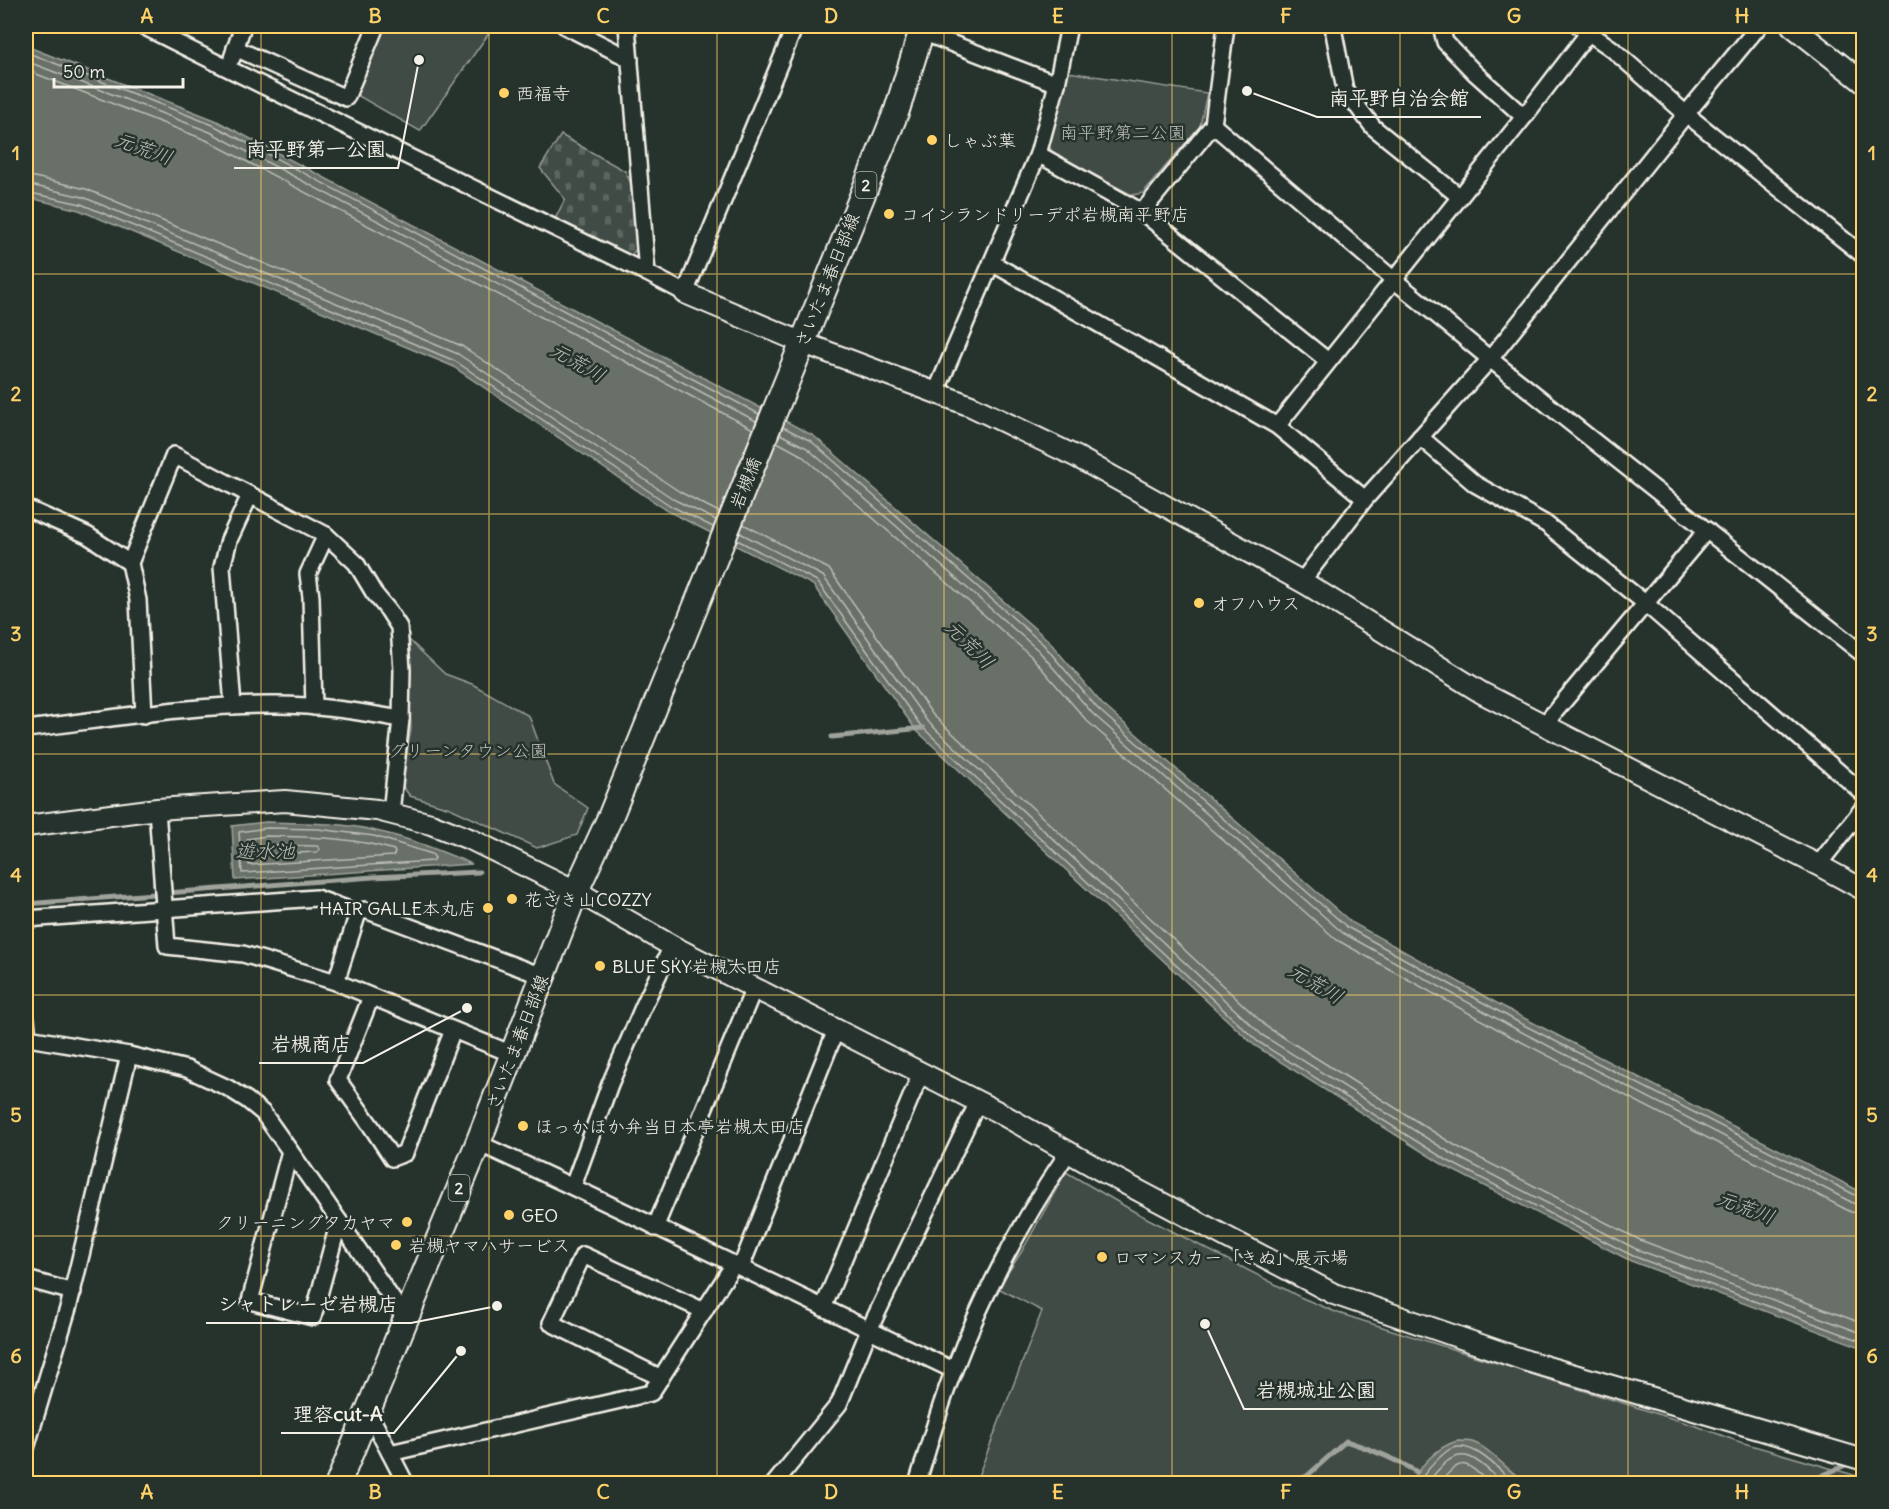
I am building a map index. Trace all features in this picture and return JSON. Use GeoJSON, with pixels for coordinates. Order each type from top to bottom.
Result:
{"type":"FeatureCollection","features":[{"type":"Feature","properties":{"kind":"main road","name":"さいたま春日部線"},"geometry":{"type":"LineString","coordinates":[[793,365],[897,110],[923,28]]}},
{"type":"Feature","properties":{"kind":"main road","name":"岩槻橋"},"geometry":{"type":"LineString","coordinates":[[697,600],[793,365]]}},
{"type":"Feature","properties":{"kind":"main road","name":"さいたま春日部線"},"geometry":{"type":"LineString","coordinates":[[338,1484],[478,1143],[576,891],[611,815],[697,600]]}},
{"type":"Feature","properties":{"kind":"street"},"geometry":{"type":"LineString","coordinates":[[143,26],[685,293],[801,342],[970,406],[1077,457],[1302,581],[1482,693],[1863,890]]}},
{"type":"Feature","properties":{"kind":"street"},"geometry":{"type":"LineString","coordinates":[[229,69],[243,26]]}},
{"type":"Feature","properties":{"kind":"street"},"geometry":{"type":"LineString","coordinates":[[235,48],[346,98],[376,26]]}},
{"type":"Feature","properties":{"kind":"street"},"geometry":{"type":"LineString","coordinates":[[565,26],[630,59]]}},
{"type":"Feature","properties":{"kind":"street"},"geometry":{"type":"LineString","coordinates":[[627,26],[647,273]]}},
{"type":"Feature","properties":{"kind":"street"},"geometry":{"type":"LineString","coordinates":[[685,293],[795,26]]}},
{"type":"Feature","properties":{"kind":"street"},"geometry":{"type":"LineString","coordinates":[[936,392],[1038,154],[1057,84],[1069,26]]}},
{"type":"Feature","properties":{"kind":"street"},"geometry":{"type":"LineString","coordinates":[[1142,212],[1213,125],[1226,26]]}},
{"type":"Feature","properties":{"kind":"street"},"geometry":{"type":"LineString","coordinates":[[1334,26],[1345,90],[1373,127],[1460,197]]}},
{"type":"Feature","properties":{"kind":"street"},"geometry":{"type":"LineString","coordinates":[[1441,26],[1445,42],[1475,74],[1524,117]]}},
{"type":"Feature","properties":{"kind":"street"},"geometry":{"type":"LineString","coordinates":[[1302,581],[1365,500],[1490,359],[1759,26]]}},
{"type":"Feature","properties":{"kind":"street"},"geometry":{"type":"LineString","coordinates":[[1792,26],[1863,82]]}},
{"type":"Feature","properties":{"kind":"street"},"geometry":{"type":"LineString","coordinates":[[923,28],[1057,84]]}},
{"type":"Feature","properties":{"kind":"street"},"geometry":{"type":"LineString","coordinates":[[1277,426],[1524,117],[1584,29],[1611,48],[1686,114],[1863,256]]}},
{"type":"Feature","properties":{"kind":"street"},"geometry":{"type":"LineString","coordinates":[[1213,125],[1490,359],[1863,655]]}},
{"type":"Feature","properties":{"kind":"street"},"geometry":{"type":"LineString","coordinates":[[1038,154],[1142,212],[1328,361]]}},
{"type":"Feature","properties":{"kind":"street"},"geometry":{"type":"LineString","coordinates":[[992,263],[1277,426],[1365,500]]}},
{"type":"Feature","properties":{"kind":"street"},"geometry":{"type":"LineString","coordinates":[[1420,437],[1475,484],[1546,524],[1645,603],[1863,794]]}},
{"type":"Feature","properties":{"kind":"street"},"geometry":{"type":"LineString","coordinates":[[144,715],[138,600],[130,563],[174,455],[326,535],[356,563],[399,627],[402,670],[401,719],[391,813]]}},
{"type":"Feature","properties":{"kind":"street"},"geometry":{"type":"LineString","coordinates":[[233,706],[222,567],[229,540],[250,495]]}},
{"type":"Feature","properties":{"kind":"street"},"geometry":{"type":"LineString","coordinates":[[26,508],[87,535],[130,563]]}},
{"type":"Feature","properties":{"kind":"street"},"geometry":{"type":"LineString","coordinates":[[1543,726],[1707,530]]}},
{"type":"Feature","properties":{"kind":"street"},"geometry":{"type":"LineString","coordinates":[[314,707],[311,597],[308,574],[326,535]]}},
{"type":"Feature","properties":{"kind":"street"},"geometry":{"type":"LineString","coordinates":[[26,729],[233,706],[314,707],[401,719]]}},
{"type":"Feature","properties":{"kind":"street"},"geometry":{"type":"LineString","coordinates":[[26,826],[157,809],[285,801],[342,805],[391,813],[431,824],[472,840],[576,891],[672,946],[978,1102],[1109,1175],[1341,1296],[1527,1361],[1863,1460]]}},
{"type":"Feature","properties":{"kind":"street"},"geometry":{"type":"LineString","coordinates":[[1818,865],[1863,807]]}},
{"type":"Feature","properties":{"kind":"street"},"geometry":{"type":"LineString","coordinates":[[157,809],[167,946],[243,954],[336,982],[512,1054]]}},
{"type":"Feature","properties":{"kind":"street"},"geometry":{"type":"LineString","coordinates":[[26,919],[164,898],[316,898],[358,913],[365,910],[542,976]]}},
{"type":"Feature","properties":{"kind":"street"},"geometry":{"type":"LineString","coordinates":[[336,982],[358,913]]}},
{"type":"Feature","properties":{"kind":"street"},"geometry":{"type":"LineString","coordinates":[[573,1186],[610,1084],[672,946]]}},
{"type":"Feature","properties":{"kind":"street"},"geometry":{"type":"LineString","coordinates":[[655,1228],[754,988]]}},
{"type":"Feature","properties":{"kind":"street"},"geometry":{"type":"LineString","coordinates":[[371,997],[338,1080],[392,1158],[405,1153],[453,1030]]}},
{"type":"Feature","properties":{"kind":"street"},"geometry":{"type":"LineString","coordinates":[[26,1018],[28,1038],[129,1055],[187,1069],[228,1088],[247,1100],[263,1113],[405,1318]]}},
{"type":"Feature","properties":{"kind":"street"},"geometry":{"type":"LineString","coordinates":[[390,1453],[651,1393],[704,1311],[738,1265],[836,1030]]}},
{"type":"Feature","properties":{"kind":"street"},"geometry":{"type":"LineString","coordinates":[[26,1448],[73,1292],[129,1055]]}},
{"type":"Feature","properties":{"kind":"street"},"geometry":{"type":"LineString","coordinates":[[823,1308],[921,1073]]}},
{"type":"Feature","properties":{"kind":"street"},"geometry":{"type":"LineString","coordinates":[[774,1484],[839,1404],[869,1330],[978,1102]]}},
{"type":"Feature","properties":{"kind":"street"},"geometry":{"type":"LineString","coordinates":[[478,1143],[573,1186],[655,1228],[738,1265],[953,1370]]}},
{"type":"Feature","properties":{"kind":"street"},"geometry":{"type":"LineString","coordinates":[[290,1151],[249,1301],[313,1317],[339,1221]]}},
{"type":"Feature","properties":{"kind":"street"},"geometry":{"type":"LineString","coordinates":[[917,1484],[953,1370],[988,1292],[1007,1254],[1069,1151]]}},
{"type":"Feature","properties":{"kind":"street"},"geometry":{"type":"LineString","coordinates":[[661,1378],[551,1323],[583,1255],[704,1311]]}},
{"type":"Feature","properties":{"kind":"street"},"geometry":{"type":"LineString","coordinates":[[26,1279],[73,1292]]}},
{"type":"Feature","properties":{"kind":"street"},"geometry":{"type":"LineString","coordinates":[[368,1411],[406,1484]]}},
{"type":"Feature","properties":{"kind":"green space"},"geometry":{"type":"Polygon","coordinates":[[[383,26],[494,26],[420,131],[355,94],[383,26]]]}},
{"type":"Feature","properties":{"kind":"green space","name":"南平野第二公園"},"geometry":{"type":"Polygon","coordinates":[[[1068,72],[1207,93],[1200,126],[1143,193],[1132,195],[1053,154],[1046,139],[1068,72]]]}},
{"type":"Feature","properties":{"kind":"green space"},"geometry":{"type":"Polygon","coordinates":[[[561,135],[625,171],[636,193],[637,248],[629,258],[555,219],[565,199],[540,168],[561,135]]]}},
{"type":"Feature","properties":{"kind":"green space","name":"グリーンタウン公園"},"geometry":{"type":"Polygon","coordinates":[[[407,638],[445,674],[472,684],[529,716],[554,784],[588,808],[577,835],[537,848],[450,808],[410,796],[401,784],[411,729],[407,638]]]}},
{"type":"Feature","properties":{"kind":"green space"},"geometry":{"type":"Polygon","coordinates":[[[1066,1172],[1135,1212],[1300,1297],[1338,1313],[1737,1441],[1864,1478],[1863,1484],[975,1484],[1042,1311],[998,1288],[1022,1251],[1066,1172]]]}},
{"type":"Feature","properties":{"kind":"water","name":"元荒川"},"geometry":{"type":"Polygon","coordinates":[[[26,46],[215,120],[814,436],[1048,640],[1102,704],[1351,922],[1520,1016],[1863,1193],[1863,1348],[1631,1261],[1445,1166],[1254,1045],[916,730],[813,585],[668,511],[452,366],[79,210],[26,197],[26,46]]]}},
{"type":"Feature","properties":{"kind":"water","name":"遊水池"},"geometry":{"type":"Polygon","coordinates":[[[266,822],[363,828],[413,841],[472,864],[235,880],[232,826],[266,822]]]}},
{"type":"Feature","properties":{"kind":"water"},"geometry":{"type":"Polygon","coordinates":[[[1457,1441],[1479,1445],[1515,1474],[1531,1483],[1411,1483],[1430,1458],[1457,1441]]]}},
{"type":"Feature","properties":{"kind":"waterway"},"geometry":{"type":"LineString","coordinates":[[832,737],[923,728]]}},
{"type":"Feature","properties":{"kind":"waterway"},"geometry":{"type":"LineString","coordinates":[[26,904],[373,877],[479,872]]}},
{"type":"Feature","properties":{"kind":"waterway"},"geometry":{"type":"LineString","coordinates":[[1288,1484],[1307,1476],[1346,1441],[1365,1447],[1417,1472]]}},
{"type":"Feature","properties":{"kind":"waterway"},"geometry":{"type":"LineString","coordinates":[[1804,1484],[1852,1462]]}},
{"type":"Feature","properties":{"kind":"place","name":"南平野第一公園"},"geometry":{"type":"Point","coordinates":[419,60]}},
{"type":"Feature","properties":{"kind":"place","name":"南平野自治会館"},"geometry":{"type":"Point","coordinates":[1247,91]}},
{"type":"Feature","properties":{"kind":"place","name":"西福寺"},"geometry":{"type":"Point","coordinates":[504,93]}},
{"type":"Feature","properties":{"kind":"place","name":"しゃぶ葉"},"geometry":{"type":"Point","coordinates":[932,140]}},
{"type":"Feature","properties":{"kind":"place","name":"コインランドリーデポ岩槻南平野店"},"geometry":{"type":"Point","coordinates":[889,214]}},
{"type":"Feature","properties":{"kind":"place","name":"オフハウス"},"geometry":{"type":"Point","coordinates":[1199,603]}},
{"type":"Feature","properties":{"kind":"place","name":"花さき山COZZY"},"geometry":{"type":"Point","coordinates":[512,899]}},
{"type":"Feature","properties":{"kind":"place","name":"HAIR GALLE本丸店"},"geometry":{"type":"Point","coordinates":[488,908]}},
{"type":"Feature","properties":{"kind":"place","name":"BLUE SKY岩槻太田店"},"geometry":{"type":"Point","coordinates":[600,966]}},
{"type":"Feature","properties":{"kind":"place","name":"岩槻商店"},"geometry":{"type":"Point","coordinates":[467,1008]}},
{"type":"Feature","properties":{"kind":"place","name":"ほっかほか弁当日本亭岩槻太田店"},"geometry":{"type":"Point","coordinates":[523,1126]}},
{"type":"Feature","properties":{"kind":"place","name":"GEO"},"geometry":{"type":"Point","coordinates":[509,1215]}},
{"type":"Feature","properties":{"kind":"place","name":"クリーニングタカヤマ"},"geometry":{"type":"Point","coordinates":[407,1222]}},
{"type":"Feature","properties":{"kind":"place","name":"岩槻ヤマハサービス"},"geometry":{"type":"Point","coordinates":[396,1245]}},
{"type":"Feature","properties":{"kind":"place","name":"ロマンスカー「きぬ」展示場"},"geometry":{"type":"Point","coordinates":[1102,1257]}},
{"type":"Feature","properties":{"kind":"place","name":"シャトレーゼ岩槻店"},"geometry":{"type":"Point","coordinates":[497,1306]}},
{"type":"Feature","properties":{"kind":"place","name":"岩槻城址公園"},"geometry":{"type":"Point","coordinates":[1205,1324]}},
{"type":"Feature","properties":{"kind":"place","name":"理容cut-A"},"geometry":{"type":"Point","coordinates":[461,1351]}}]}
